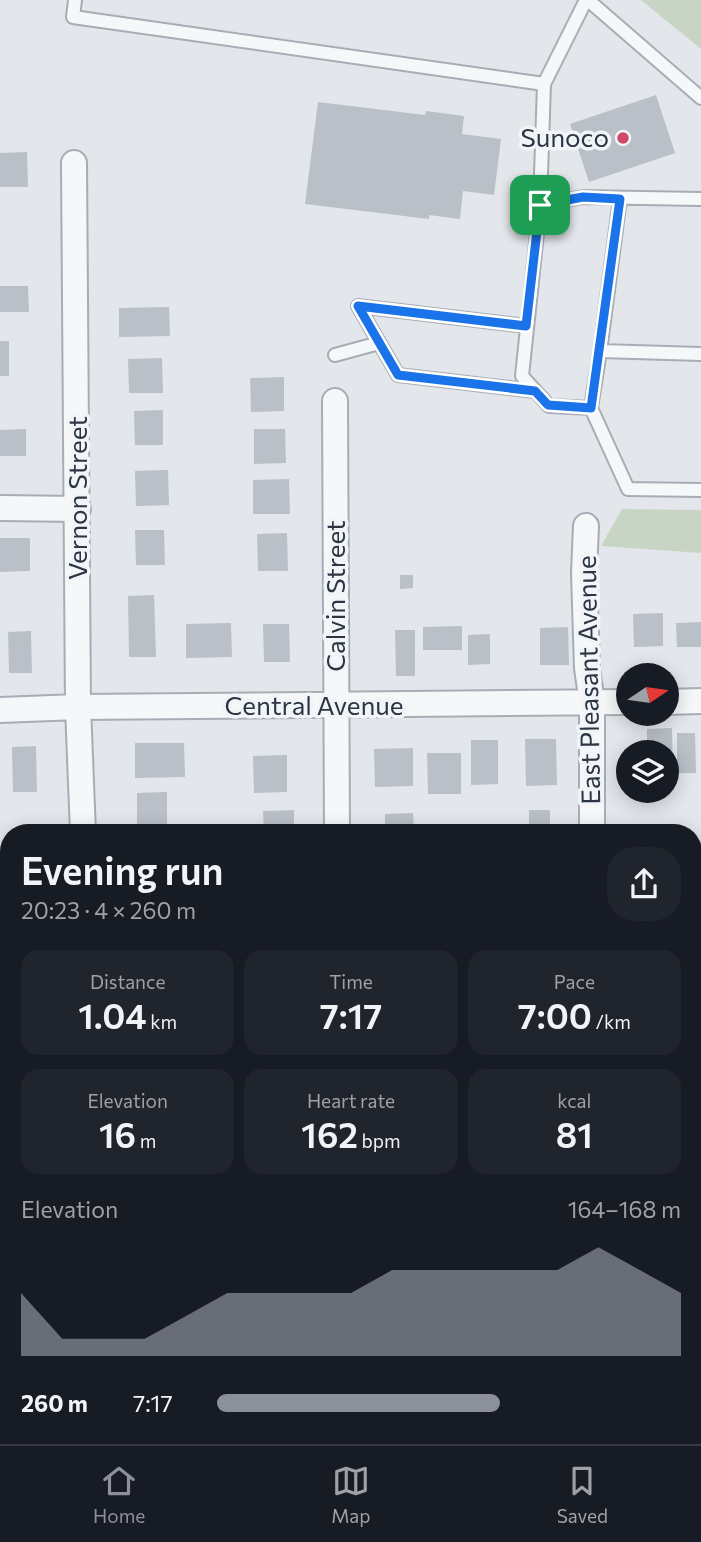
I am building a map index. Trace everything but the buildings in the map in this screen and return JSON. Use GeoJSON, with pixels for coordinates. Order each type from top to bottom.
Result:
{"type":"FeatureCollection","features":[{"type":"Feature","properties":{"kind":"street","name":"Vernon Street"},"geometry":{"type":"LineString","coordinates":[[75,163],[78,707],[83,824]]}},
{"type":"Feature","properties":{"kind":"street","name":"Calvin Street"},"geometry":{"type":"LineString","coordinates":[[335,401],[337,824]]}},
{"type":"Feature","properties":{"kind":"street"},"geometry":{"type":"LineString","coordinates":[[0,508],[78,509]]}},
{"type":"Feature","properties":{"kind":"street","name":"East Pleasant Avenue"},"geometry":{"type":"LineString","coordinates":[[586,526],[587,668],[592,703],[592,824]]}},
{"type":"Feature","properties":{"kind":"street"},"geometry":{"type":"LineString","coordinates":[[679,702],[701,701]]}},
{"type":"Feature","properties":{"kind":"street","name":"Central Avenue"},"geometry":{"type":"LineString","coordinates":[[0,710],[616,702]]}},
{"type":"Feature","properties":{"kind":"lane"},"geometry":{"type":"LineString","coordinates":[[75,0],[73,17],[544,84]]}},
{"type":"Feature","properties":{"kind":"lane"},"geometry":{"type":"LineString","coordinates":[[591,408],[548,405],[522,376],[540,205],[544,84],[587,0],[701,98]]}},
{"type":"Feature","properties":{"kind":"lane"},"geometry":{"type":"LineString","coordinates":[[540,205],[583,197],[701,199]]}},
{"type":"Feature","properties":{"kind":"lane"},"geometry":{"type":"LineString","coordinates":[[620,199],[591,408],[628,489],[701,490]]}},
{"type":"Feature","properties":{"kind":"lane"},"geometry":{"type":"LineString","coordinates":[[526,326],[358,306],[398,375],[535,391]]}},
{"type":"Feature","properties":{"kind":"lane"},"geometry":{"type":"LineString","coordinates":[[335,355],[379,343]]}},
{"type":"Feature","properties":{"kind":"lane"},"geometry":{"type":"LineString","coordinates":[[600,351],[701,354]]}},
{"type":"Feature","properties":{"kind":"green space"},"geometry":{"type":"Polygon","coordinates":[[[641,0],[701,0],[701,49],[641,0]]]}},
{"type":"Feature","properties":{"kind":"green space"},"geometry":{"type":"Polygon","coordinates":[[[622,509],[701,510],[701,553],[601,546],[622,509]]]}},
{"type":"Feature","properties":{"kind":"place","name":"Sunoco"},"geometry":{"type":"Point","coordinates":[623,138]}},
{"type":"Feature","properties":{"kind":"route"},"geometry":{"type":"LineString","coordinates":[[583,197],[620,199],[591,408],[548,405],[535,391],[398,375],[358,306],[526,326],[540,205],[583,197]]}}]}
